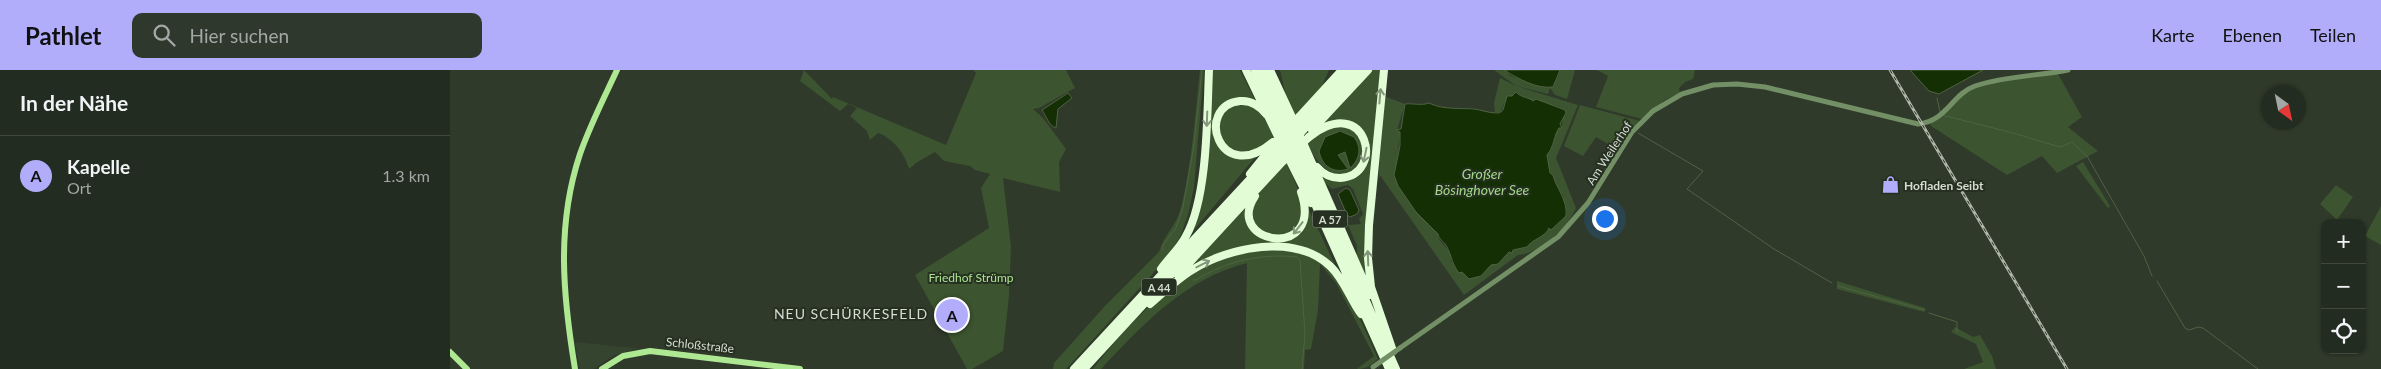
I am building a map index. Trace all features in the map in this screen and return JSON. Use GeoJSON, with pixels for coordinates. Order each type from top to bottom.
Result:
{"type":"FeatureCollection","features":[{"type":"Feature","properties":{"kind":"highway"},"geometry":{"type":"LineString","coordinates":[[1131,308],[1185,238],[1192,222],[1204,155],[1209,70]]}},
{"type":"Feature","properties":{"kind":"highway"},"geometry":{"type":"LineString","coordinates":[[1246,70],[1304,191],[1328,230]]}},
{"type":"Feature","properties":{"kind":"highway","name":"A 57"},"geometry":{"type":"LineString","coordinates":[[1254,70],[1328,230],[1389,369]]}},
{"type":"Feature","properties":{"kind":"highway","name":"A 57"},"geometry":{"type":"LineString","coordinates":[[1262,70],[1396,369]]}},
{"type":"Feature","properties":{"kind":"highway"},"geometry":{"type":"LineString","coordinates":[[1270,70],[1309,154],[1382,322],[1400,369]]}},
{"type":"Feature","properties":{"kind":"highway"},"geometry":{"type":"LineString","coordinates":[[1277,70],[1284,101]]}},
{"type":"Feature","properties":{"kind":"highway"},"geometry":{"type":"LineString","coordinates":[[1272,122],[1262,108],[1254,103],[1236,102],[1221,112],[1217,118],[1216,134],[1223,147],[1236,155],[1252,155],[1296,149],[1318,96],[1331,77],[1333,70]]}},
{"type":"Feature","properties":{"kind":"highway"},"geometry":{"type":"LineString","coordinates":[[1318,96],[1342,70]]}},
{"type":"Feature","properties":{"kind":"highway","name":"A 44"},"geometry":{"type":"LineString","coordinates":[[1304,128],[1351,70]]}},
{"type":"Feature","properties":{"kind":"highway","name":"A 44"},"geometry":{"type":"LineString","coordinates":[[1084,365],[1131,308],[1278,151],[1304,128],[1359,70]]}},
{"type":"Feature","properties":{"kind":"highway"},"geometry":{"type":"LineString","coordinates":[[1304,128],[1368,70]]}},
{"type":"Feature","properties":{"kind":"highway"},"geometry":{"type":"LineString","coordinates":[[1382,322],[1371,287],[1368,242],[1384,70]]}},
{"type":"Feature","properties":{"kind":"highway"},"geometry":{"type":"LineString","coordinates":[[1292,166],[1303,199],[1305,211],[1303,222],[1291,236],[1276,240],[1268,238],[1251,224],[1249,208],[1278,151],[1283,134],[1304,128],[1340,122],[1357,129],[1364,139],[1366,147],[1366,159],[1359,170],[1344,178],[1332,177],[1322,172],[1309,154]]}},
{"type":"Feature","properties":{"kind":"highway","name":"A 44"},"geometry":{"type":"LineString","coordinates":[[1074,369],[1084,365],[1111,339],[1278,151]]}},
{"type":"Feature","properties":{"kind":"highway"},"geometry":{"type":"LineString","coordinates":[[1150,304],[1262,185]]}},
{"type":"Feature","properties":{"kind":"highway"},"geometry":{"type":"LineString","coordinates":[[1111,339],[1184,275],[1217,257],[1244,250],[1286,248],[1308,252],[1329,265],[1338,275],[1370,327]]}},
{"type":"Feature","properties":{"kind":"main road"},"geometry":{"type":"LineString","coordinates":[[575,369],[563,281],[566,213],[580,155],[617,70]]}},
{"type":"Feature","properties":{"kind":"main road","name":"Schloßstraße"},"geometry":{"type":"LineString","coordinates":[[602,369],[623,356],[650,351],[800,369]]}},
{"type":"Feature","properties":{"kind":"main road"},"geometry":{"type":"LineString","coordinates":[[450,352],[467,369]]}},
{"type":"Feature","properties":{"kind":"street","name":"Am Weilerhof"},"geometry":{"type":"LineString","coordinates":[[1371,368],[1558,237],[1588,202],[1632,132],[1654,111],[1682,94],[1713,85],[1737,84],[1765,87],[1915,123],[1942,115],[1961,95],[1975,86],[2068,70]]}},
{"type":"Feature","properties":{"kind":"shaded area"},"geometry":{"type":"Polygon","coordinates":[[[575,342],[639,348],[612,356],[594,369],[580,369],[575,342]]]}},
{"type":"Feature","properties":{"kind":"green space","name":"Friedhof Strümp"},"geometry":{"type":"Polygon","coordinates":[[[804,70],[832,99],[833,97],[946,145],[976,73],[973,70],[1066,70],[1075,88],[1039,108],[1033,109],[1043,118],[1066,149],[1059,162],[1060,192],[1003,178],[1011,247],[1009,296],[1003,351],[972,369],[967,369],[915,275],[989,228],[981,188],[990,174],[975,170],[970,166],[944,161],[935,152],[909,169],[901,152],[889,139],[878,133],[870,140],[867,131],[850,116],[857,108],[848,104],[840,111],[800,81],[804,70]],[[942,306],[937,309],[943,320],[951,318],[954,324],[961,321],[954,316],[959,313],[961,317],[968,313],[964,306],[952,312],[949,306],[944,309],[942,306]]]}},
{"type":"Feature","properties":{"kind":"green space"},"geometry":{"type":"Polygon","coordinates":[[[1200,70],[1204,70],[1194,187],[1188,215],[1180,237],[1166,259],[1066,369],[1053,369],[1054,363],[1104,307],[1159,252],[1179,214],[1188,174],[1200,70]]]}},
{"type":"Feature","properties":{"kind":"green space"},"geometry":{"type":"Polygon","coordinates":[[[1210,70],[1240,70],[1273,136],[1189,236],[1200,188],[1210,70]]]}},
{"type":"Feature","properties":{"kind":"green space"},"geometry":{"type":"Polygon","coordinates":[[[1280,70],[1329,70],[1321,88],[1295,117],[1286,96],[1280,70]]]}},
{"type":"Feature","properties":{"kind":"green space"},"geometry":{"type":"Polygon","coordinates":[[[1372,70],[1382,70],[1369,284],[1357,256],[1357,246],[1348,225],[1361,224],[1359,219],[1363,214],[1353,189],[1348,185],[1332,189],[1324,182],[1321,174],[1354,176],[1368,144],[1343,121],[1321,125],[1372,70]]]}},
{"type":"Feature","properties":{"kind":"green space"},"geometry":{"type":"Polygon","coordinates":[[[1494,70],[1504,70],[1511,76],[1538,85],[1557,79],[1560,70],[1575,70],[1567,99],[1555,95],[1550,88],[1548,94],[1516,86],[1494,70]]]}},
{"type":"Feature","properties":{"kind":"green space"},"geometry":{"type":"Polygon","coordinates":[[[1597,70],[1695,70],[1693,79],[1685,82],[1679,88],[1680,93],[1665,100],[1642,119],[1596,107],[1608,76],[1597,70]]]}},
{"type":"Feature","properties":{"kind":"green space"},"geometry":{"type":"Polygon","coordinates":[[[2058,74],[2082,117],[2068,127],[2098,151],[2057,173],[2042,156],[2007,175],[1931,126],[1930,123],[1941,117],[1964,94],[1978,86],[2012,79],[2058,74]]]}},
{"type":"Feature","properties":{"kind":"green space"},"geometry":{"type":"Polygon","coordinates":[[[1500,78],[1516,86],[1578,105],[1556,158],[1576,208],[1567,223],[1544,245],[1518,255],[1464,295],[1381,176],[1379,177],[1381,95],[1405,104],[1397,130],[1400,132],[1398,164],[1403,189],[1409,200],[1416,211],[1438,234],[1439,239],[1451,254],[1451,261],[1462,272],[1481,276],[1496,261],[1532,241],[1549,228],[1551,229],[1563,205],[1563,195],[1556,187],[1551,176],[1547,155],[1557,130],[1559,127],[1562,127],[1563,111],[1560,107],[1533,101],[1515,93],[1504,103],[1501,112],[1495,112],[1494,103],[1500,78]]]}},
{"type":"Feature","properties":{"kind":"green space"},"geometry":{"type":"Polygon","coordinates":[[[1580,105],[1640,121],[1618,150],[1596,137],[1583,156],[1564,146],[1580,105]]]}},
{"type":"Feature","properties":{"kind":"green space"},"geometry":{"type":"Polygon","coordinates":[[[1343,126],[1356,133],[1362,142],[1362,153],[1359,163],[1352,171],[1342,174],[1331,172],[1319,162],[1307,143],[1325,129],[1343,126]]]}},
{"type":"Feature","properties":{"kind":"green space"},"geometry":{"type":"Polygon","coordinates":[[[2083,162],[2110,206],[2108,208],[2076,166],[2083,162]]]}},
{"type":"Feature","properties":{"kind":"green space"},"geometry":{"type":"Polygon","coordinates":[[[1286,163],[1300,198],[1301,210],[1299,221],[1293,229],[1285,234],[1267,234],[1259,230],[1254,223],[1253,206],[1260,192],[1286,163]]]}},
{"type":"Feature","properties":{"kind":"green space"},"geometry":{"type":"Polygon","coordinates":[[[2336,185],[2353,197],[2338,219],[2320,204],[2336,185]]]}},
{"type":"Feature","properties":{"kind":"green space"},"geometry":{"type":"Polygon","coordinates":[[[1247,203],[1247,211],[1261,237],[1280,242],[1292,236],[1307,206],[1335,265],[1333,266],[1314,252],[1262,246],[1186,272],[1247,203]]]}},
{"type":"Feature","properties":{"kind":"green space"},"geometry":{"type":"Polygon","coordinates":[[[2381,206],[2381,245],[2366,237],[2381,206]]]}},
{"type":"Feature","properties":{"kind":"green space"},"geometry":{"type":"Polygon","coordinates":[[[1279,250],[1309,256],[1326,265],[1333,272],[1355,309],[1378,359],[1371,365],[1357,369],[1374,356],[1336,283],[1320,264],[1318,310],[1311,349],[1305,350],[1304,369],[1245,369],[1247,263],[1225,270],[1204,280],[1166,305],[1101,369],[1093,369],[1133,322],[1183,278],[1219,259],[1248,252],[1279,250]]]}},
{"type":"Feature","properties":{"kind":"green space"},"geometry":{"type":"Polygon","coordinates":[[[1837,281],[1925,308],[1924,312],[1837,289],[1837,281]]]}},
{"type":"Feature","properties":{"kind":"green space"},"geometry":{"type":"Polygon","coordinates":[[[1955,327],[1973,337],[1980,335],[1992,356],[1996,369],[1964,369],[1983,362],[1976,344],[1951,332],[1955,327]]]}},
{"type":"Feature","properties":{"kind":"water"},"geometry":{"type":"Polygon","coordinates":[[[1504,70],[1560,70],[1553,87],[1547,87],[1528,83],[1504,70]]]}},
{"type":"Feature","properties":{"kind":"water"},"geometry":{"type":"Polygon","coordinates":[[[1910,70],[1983,70],[1939,94],[1929,91],[1910,70]]]}},
{"type":"Feature","properties":{"kind":"water","name":"Großer Bösinghover See"},"geometry":{"type":"Polygon","coordinates":[[[1516,92],[1533,101],[1536,99],[1565,110],[1566,113],[1560,124],[1562,128],[1559,128],[1557,131],[1547,155],[1550,173],[1553,175],[1565,204],[1566,216],[1551,230],[1549,228],[1545,234],[1527,247],[1513,250],[1512,253],[1509,252],[1498,264],[1491,265],[1481,276],[1469,279],[1462,272],[1459,273],[1446,245],[1416,212],[1398,186],[1394,175],[1400,146],[1400,132],[1396,130],[1401,129],[1405,104],[1429,103],[1446,108],[1474,109],[1498,113],[1503,110],[1507,96],[1512,96],[1516,92]]]}},
{"type":"Feature","properties":{"kind":"water"},"geometry":{"type":"Polygon","coordinates":[[[1068,93],[1072,98],[1058,109],[1056,128],[1053,127],[1042,110],[1068,93]]]}},
{"type":"Feature","properties":{"kind":"water"},"geometry":{"type":"Polygon","coordinates":[[[1340,131],[1354,137],[1359,149],[1358,157],[1350,168],[1345,152],[1338,155],[1348,169],[1343,170],[1329,168],[1320,156],[1319,151],[1325,137],[1340,131]]]}},
{"type":"Feature","properties":{"kind":"water"},"geometry":{"type":"Polygon","coordinates":[[[1346,188],[1350,190],[1359,210],[1357,214],[1350,217],[1347,215],[1338,194],[1346,188]]]}},
{"type":"Feature","properties":{"kind":"waterway"},"geometry":{"type":"LineString","coordinates":[[1163,250],[1163,245],[1176,228],[1183,207],[1194,145],[1202,70]]}},
{"type":"Feature","properties":{"kind":"waterway"},"geometry":{"type":"LineString","coordinates":[[1937,98],[1940,112]]}},
{"type":"Feature","properties":{"kind":"waterway"},"geometry":{"type":"LineString","coordinates":[[1942,115],[2060,147],[2072,142],[2087,156],[2144,256],[2152,276]]}},
{"type":"Feature","properties":{"kind":"waterway"},"geometry":{"type":"LineString","coordinates":[[1638,133],[1703,171],[1687,189],[1774,249],[1832,283]]}},
{"type":"Feature","properties":{"kind":"waterway"},"geometry":{"type":"LineString","coordinates":[[1193,280],[1232,263],[1245,260],[1271,256],[1297,257],[1300,260],[1305,334],[1302,369]]}},
{"type":"Feature","properties":{"kind":"waterway"},"geometry":{"type":"LineString","coordinates":[[2157,281],[2185,328],[2189,330],[2198,327],[2203,328],[2258,369]]}},
{"type":"Feature","properties":{"kind":"waterway"},"geometry":{"type":"LineString","coordinates":[[1838,286],[1925,310]]}},
{"type":"Feature","properties":{"kind":"waterway"},"geometry":{"type":"LineString","coordinates":[[1929,313],[1957,322],[1957,332]]}},
{"type":"Feature","properties":{"kind":"railway"},"geometry":{"type":"LineString","coordinates":[[1890,70],[2067,369]]}},
{"type":"Feature","properties":{"kind":"place","name":"Hofladen Seibt"},"geometry":{"type":"Point","coordinates":[1890,185]}},
{"type":"Feature","properties":{"kind":"place","name":"Kapelle"},"geometry":{"type":"Point","coordinates":[952,315]}},
{"type":"Feature","properties":{"kind":"district","name":"NEU SCHÜRKESFELD"},"geometry":{"type":"Point","coordinates":[851,313]}}]}
